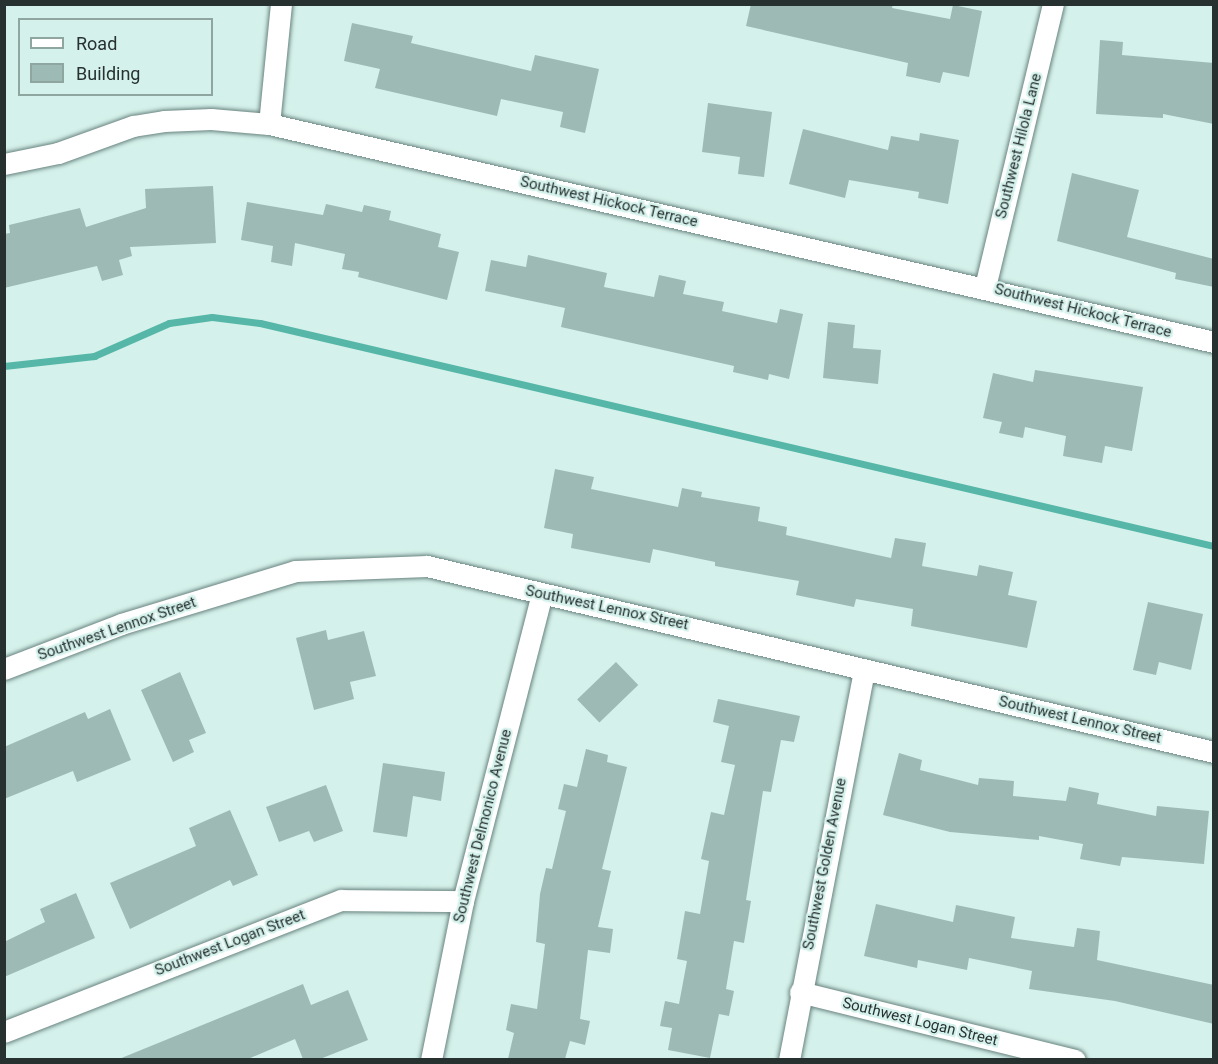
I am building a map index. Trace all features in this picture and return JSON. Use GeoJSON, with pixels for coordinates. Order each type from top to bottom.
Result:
{"type":"FeatureCollection","features":[{"type":"Feature","properties":{"kind":"street"},"geometry":{"type":"LineString","coordinates":[[269,124],[281,4]]}},
{"type":"Feature","properties":{"kind":"street","name":"Southwest Hilola Lane"},"geometry":{"type":"LineString","coordinates":[[985,287],[1053,4]]}},
{"type":"Feature","properties":{"kind":"street","name":"Southwest Hickock Terrace"},"geometry":{"type":"LineString","coordinates":[[4,164],[58,153],[133,126],[164,121],[269,124],[985,287],[1214,342]]}},
{"type":"Feature","properties":{"kind":"street","name":"Southwest Lennox Street"},"geometry":{"type":"LineString","coordinates":[[4,669],[121,624],[295,571],[427,566],[542,594],[680,623],[864,670],[1214,752]]}},
{"type":"Feature","properties":{"kind":"street","name":"Southwest Delmonico Avenue"},"geometry":{"type":"LineString","coordinates":[[431,1059],[463,901],[542,594]]}},
{"type":"Feature","properties":{"kind":"street","name":"Southwest Golden Avenue"},"geometry":{"type":"LineString","coordinates":[[789,1059],[800,992],[864,670]]}},
{"type":"Feature","properties":{"kind":"street","name":"Southwest Logan Street"},"geometry":{"type":"LineString","coordinates":[[4,1032],[341,900],[463,901]]}},
{"type":"Feature","properties":{"kind":"street","name":"Southwest Logan Street"},"geometry":{"type":"LineString","coordinates":[[800,992],[1075,1059]]}},
{"type":"Feature","properties":{"kind":"building"},"geometry":{"type":"Polygon","coordinates":[[[751,4],[893,4],[892,8],[950,19],[953,5],[982,11],[969,77],[943,72],[940,83],[906,76],[908,63],[746,26],[751,4]]]}},
{"type":"Feature","properties":{"kind":"building"},"geometry":{"type":"Polygon","coordinates":[[[352,23],[413,36],[411,43],[531,71],[535,55],[599,69],[585,133],[560,127],[563,112],[501,99],[497,116],[375,88],[380,69],[344,61],[352,23]]]}},
{"type":"Feature","properties":{"kind":"building"},"geometry":{"type":"Polygon","coordinates":[[[1100,40],[1123,42],[1122,55],[1214,63],[1214,124],[1163,114],[1163,118],[1096,114],[1100,40]]]}},
{"type":"Feature","properties":{"kind":"building"},"geometry":{"type":"Polygon","coordinates":[[[708,103],[772,112],[764,177],[738,174],[740,157],[702,152],[708,103]]]}},
{"type":"Feature","properties":{"kind":"building"},"geometry":{"type":"Polygon","coordinates":[[[803,129],[888,150],[891,136],[919,141],[920,133],[959,140],[948,204],[918,198],[919,192],[849,180],[845,198],[789,184],[803,129]]]}},
{"type":"Feature","properties":{"kind":"building"},"geometry":{"type":"Polygon","coordinates":[[[1072,173],[1139,190],[1127,237],[1214,259],[1214,287],[1175,279],[1176,273],[1057,241],[1072,173]]]}},
{"type":"Feature","properties":{"kind":"building"},"geometry":{"type":"Polygon","coordinates":[[[213,186],[216,243],[130,247],[132,256],[119,260],[123,275],[102,281],[97,266],[4,288],[4,234],[10,233],[9,225],[80,208],[86,227],[146,208],[145,189],[213,186]]]}},
{"type":"Feature","properties":{"kind":"building"},"geometry":{"type":"Polygon","coordinates":[[[247,202],[323,215],[326,204],[362,212],[364,205],[391,211],[389,220],[441,234],[438,247],[459,252],[447,300],[358,277],[359,272],[342,269],[345,254],[295,243],[292,266],[271,262],[273,246],[241,240],[247,202]]]}},
{"type":"Feature","properties":{"kind":"building"},"geometry":{"type":"Polygon","coordinates":[[[528,255],[607,273],[604,287],[654,297],[659,275],[686,281],[683,294],[724,302],[722,311],[777,323],[780,309],[803,314],[789,379],[769,374],[768,380],[733,372],[734,366],[561,327],[565,308],[485,291],[491,260],[526,267],[528,255]]]}},
{"type":"Feature","properties":{"kind":"building"},"geometry":{"type":"Polygon","coordinates":[[[828,322],[855,325],[853,348],[881,350],[878,384],[823,378],[828,322]]]}},
{"type":"Feature","properties":{"kind":"building"},"geometry":{"type":"Polygon","coordinates":[[[1035,370],[1143,387],[1132,451],[1105,446],[1102,463],[1063,456],[1066,436],[1025,427],[1023,438],[999,433],[1002,422],[983,418],[993,373],[1033,382],[1035,370]]]}},
{"type":"Feature","properties":{"kind":"building"},"geometry":{"type":"Polygon","coordinates":[[[555,469],[594,477],[591,489],[678,507],[682,488],[702,492],[701,497],[760,507],[758,521],[787,527],[786,535],[891,558],[895,538],[926,543],[922,566],[977,576],[979,565],[1013,572],[1008,595],[1037,601],[1027,648],[911,626],[913,609],[856,599],[854,607],[796,595],[799,581],[715,566],[715,562],[653,549],[650,563],[571,548],[573,534],[544,528],[555,469]]]}},
{"type":"Feature","properties":{"kind":"building"},"geometry":{"type":"Polygon","coordinates":[[[1148,602],[1203,614],[1191,670],[1159,662],[1156,675],[1133,670],[1148,602]]]}},
{"type":"Feature","properties":{"kind":"building"},"geometry":{"type":"Polygon","coordinates":[[[326,630],[328,640],[364,631],[376,676],[350,682],[354,699],[314,710],[296,638],[326,630]]]}},
{"type":"Feature","properties":{"kind":"building"},"geometry":{"type":"Polygon","coordinates":[[[616,662],[638,685],[599,723],[577,700],[616,662]]]}},
{"type":"Feature","properties":{"kind":"building"},"geometry":{"type":"Polygon","coordinates":[[[180,672],[206,733],[189,740],[194,752],[173,762],[141,690],[180,672]]]}},
{"type":"Feature","properties":{"kind":"building"},"geometry":{"type":"Polygon","coordinates":[[[718,699],[800,716],[794,742],[781,740],[771,792],[763,791],[746,900],[751,901],[744,943],[734,941],[726,989],[734,991],[729,1016],[719,1014],[710,1058],[668,1050],[672,1028],[660,1026],[665,1001],[679,1004],[687,961],[677,959],[685,911],[700,914],[709,861],[701,859],[711,812],[724,815],[735,765],[721,762],[729,726],[713,722],[718,699]]]}},
{"type":"Feature","properties":{"kind":"building"},"geometry":{"type":"Polygon","coordinates":[[[110,709],[131,760],[77,782],[73,771],[4,799],[4,747],[85,712],[88,719],[110,709]]]}},
{"type":"Feature","properties":{"kind":"building"},"geometry":{"type":"Polygon","coordinates":[[[586,749],[608,755],[607,762],[627,767],[602,869],[611,871],[598,927],[613,929],[610,953],[588,950],[580,1019],[590,1021],[585,1045],[570,1041],[565,1059],[508,1059],[514,1033],[506,1030],[511,1004],[537,1009],[545,944],[536,942],[540,894],[546,868],[552,869],[566,811],[558,809],[564,784],[577,787],[586,749]]]}},
{"type":"Feature","properties":{"kind":"building"},"geometry":{"type":"Polygon","coordinates":[[[899,753],[922,760],[920,770],[978,785],[979,778],[1014,781],[1013,796],[1066,801],[1069,787],[1099,793],[1097,804],[1156,816],[1157,806],[1209,811],[1204,864],[1122,857],[1120,866],[1080,859],[1083,844],[1039,836],[1039,840],[950,832],[883,815],[899,753]]]}},
{"type":"Feature","properties":{"kind":"building"},"geometry":{"type":"Polygon","coordinates":[[[383,763],[445,772],[441,801],[413,796],[407,837],[373,832],[383,763]]]}},
{"type":"Feature","properties":{"kind":"building"},"geometry":{"type":"Polygon","coordinates":[[[326,785],[343,831],[314,842],[309,831],[279,842],[266,807],[326,785]]]}},
{"type":"Feature","properties":{"kind":"building"},"geometry":{"type":"Polygon","coordinates":[[[230,810],[258,875],[233,886],[230,880],[130,929],[110,883],[196,846],[189,828],[230,810]]]}},
{"type":"Feature","properties":{"kind":"building"},"geometry":{"type":"Polygon","coordinates":[[[76,893],[95,938],[4,977],[4,942],[45,922],[40,909],[76,893]]]}},
{"type":"Feature","properties":{"kind":"building"},"geometry":{"type":"Polygon","coordinates":[[[876,904],[953,922],[956,905],[1015,917],[1011,938],[1074,947],[1077,928],[1100,931],[1097,960],[1214,985],[1214,1024],[1115,1001],[1029,989],[1032,971],[969,958],[967,970],[918,960],[917,968],[864,956],[876,904]]]}},
{"type":"Feature","properties":{"kind":"building"},"geometry":{"type":"Polygon","coordinates":[[[303,984],[311,1005],[348,990],[368,1040],[320,1059],[303,1059],[295,1039],[248,1059],[119,1059],[303,984]]]}},
{"type":"Feature","properties":{"kind":"waterway"},"geometry":{"type":"LineString","coordinates":[[4,366],[94,356],[169,323],[212,317],[260,323],[1214,546]]}}]}
